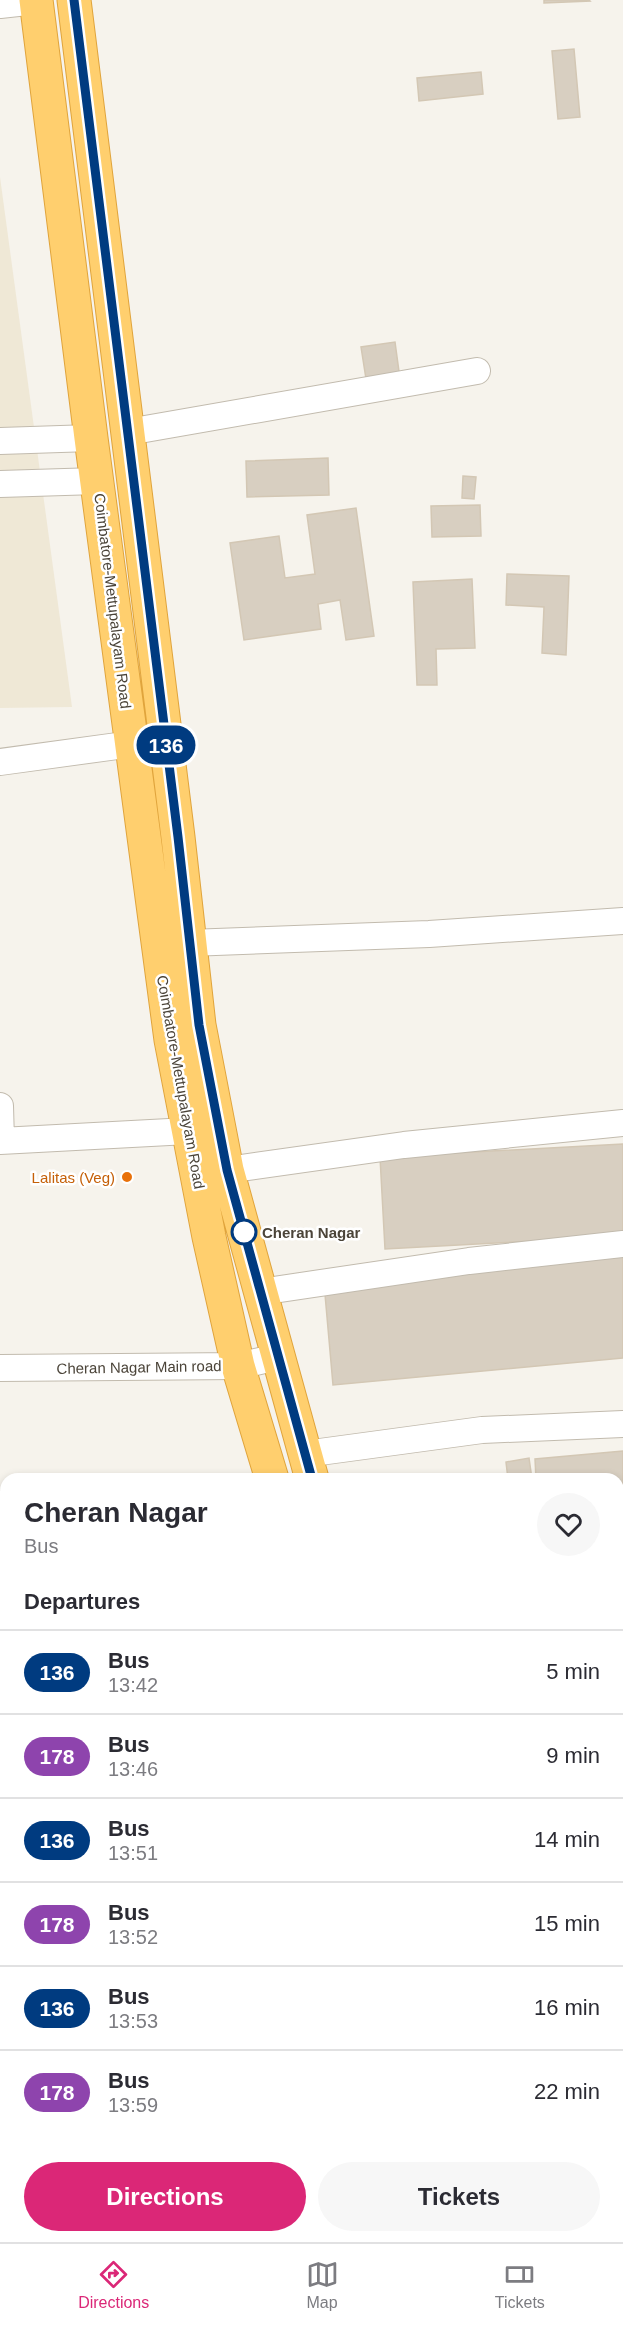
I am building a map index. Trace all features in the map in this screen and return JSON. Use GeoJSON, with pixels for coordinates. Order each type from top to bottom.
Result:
{"type":"FeatureCollection","features":[{"type":"Feature","properties":{"kind":"highway"},"geometry":{"type":"LineString","coordinates":[[74,0],[199,1025],[227,1170],[309,1467]]}},
{"type":"Feature","properties":{"kind":"highway","name":"Coimbatore-Mettupalayam Road"},"geometry":{"type":"LineString","coordinates":[[36,1],[171,1040],[209,1237],[238,1366],[270,1473]]}},
{"type":"Feature","properties":{"kind":"street"},"geometry":{"type":"LineString","coordinates":[[0,5],[36,1]]}},
{"type":"Feature","properties":{"kind":"street"},"geometry":{"type":"LineString","coordinates":[[128,432],[477,371]]}},
{"type":"Feature","properties":{"kind":"street"},"geometry":{"type":"LineString","coordinates":[[0,441],[91,438]]}},
{"type":"Feature","properties":{"kind":"street"},"geometry":{"type":"LineString","coordinates":[[0,484],[98,481]]}},
{"type":"Feature","properties":{"kind":"street"},"geometry":{"type":"LineString","coordinates":[[0,762],[132,744]]}},
{"type":"Feature","properties":{"kind":"street"},"geometry":{"type":"LineString","coordinates":[[189,943],[429,934],[623,921]]}},
{"type":"Feature","properties":{"kind":"street"},"geometry":{"type":"LineString","coordinates":[[0,1106],[1,1141],[188,1131]]}},
{"type":"Feature","properties":{"kind":"street"},"geometry":{"type":"LineString","coordinates":[[227,1170],[404,1145],[623,1123]]}},
{"type":"Feature","properties":{"kind":"street"},"geometry":{"type":"LineString","coordinates":[[260,1292],[469,1262],[623,1244]]}},
{"type":"Feature","properties":{"kind":"street","name":"Cheran Nagar Main road"},"geometry":{"type":"LineString","coordinates":[[0,1368],[238,1366],[277,1357]]}},
{"type":"Feature","properties":{"kind":"street"},"geometry":{"type":"LineString","coordinates":[[309,1467],[482,1430],[623,1424]]}},
{"type":"Feature","properties":{"kind":"shaded area"},"geometry":{"type":"Polygon","coordinates":[[[0,177],[72,707],[0,708],[0,177]]]}},
{"type":"Feature","properties":{"kind":"building"},"geometry":{"type":"Polygon","coordinates":[[[544,0],[589,0],[590,1],[544,3],[544,0]]]}},
{"type":"Feature","properties":{"kind":"building"},"geometry":{"type":"Polygon","coordinates":[[[574,49],[580,117],[558,119],[552,51],[574,49]]]}},
{"type":"Feature","properties":{"kind":"building"},"geometry":{"type":"Polygon","coordinates":[[[481,72],[483,94],[419,101],[417,78],[481,72]]]}},
{"type":"Feature","properties":{"kind":"building"},"geometry":{"type":"Polygon","coordinates":[[[395,342],[400,379],[367,385],[361,347],[395,342]]]}},
{"type":"Feature","properties":{"kind":"building"},"geometry":{"type":"Polygon","coordinates":[[[328,458],[329,495],[247,497],[246,461],[328,458]]]}},
{"type":"Feature","properties":{"kind":"building"},"geometry":{"type":"Polygon","coordinates":[[[463,476],[476,477],[474,499],[462,498],[463,476]]]}},
{"type":"Feature","properties":{"kind":"building"},"geometry":{"type":"Polygon","coordinates":[[[480,505],[481,536],[432,537],[431,506],[480,505]]]}},
{"type":"Feature","properties":{"kind":"building"},"geometry":{"type":"Polygon","coordinates":[[[356,508],[374,636],[346,640],[340,600],[318,604],[321,629],[244,640],[230,543],[279,536],[285,578],[315,574],[307,515],[356,508]]]}},
{"type":"Feature","properties":{"kind":"building"},"geometry":{"type":"Polygon","coordinates":[[[507,574],[569,576],[566,655],[542,653],[544,607],[506,605],[507,574]]]}},
{"type":"Feature","properties":{"kind":"building"},"geometry":{"type":"Polygon","coordinates":[[[472,579],[475,648],[436,649],[437,685],[417,685],[413,582],[472,579]]]}},
{"type":"Feature","properties":{"kind":"building"},"geometry":{"type":"Polygon","coordinates":[[[623,1144],[623,1236],[385,1249],[380,1157],[623,1144]]]}},
{"type":"Feature","properties":{"kind":"building"},"geometry":{"type":"Polygon","coordinates":[[[623,1255],[623,1358],[333,1385],[324,1283],[623,1255]]]}},
{"type":"Feature","properties":{"kind":"building"},"geometry":{"type":"Polygon","coordinates":[[[623,1451],[623,1473],[536,1473],[535,1459],[623,1451]]]}},
{"type":"Feature","properties":{"kind":"building"},"geometry":{"type":"Polygon","coordinates":[[[529,1458],[531,1473],[507,1473],[506,1462],[529,1458]]]}},
{"type":"Feature","properties":{"kind":"bus line","name":"136"},"geometry":{"type":"LineString","coordinates":[[74,0],[178,837],[199,1025],[227,1170],[310,1473]]}},
{"type":"Feature","properties":{"kind":"place","name":"Lalitas (Veg)"},"geometry":{"type":"Point","coordinates":[127,1177]}},
{"type":"Feature","properties":{"kind":"place","name":"Cheran Nagar"},"geometry":{"type":"Point","coordinates":[244,1232]}}]}
